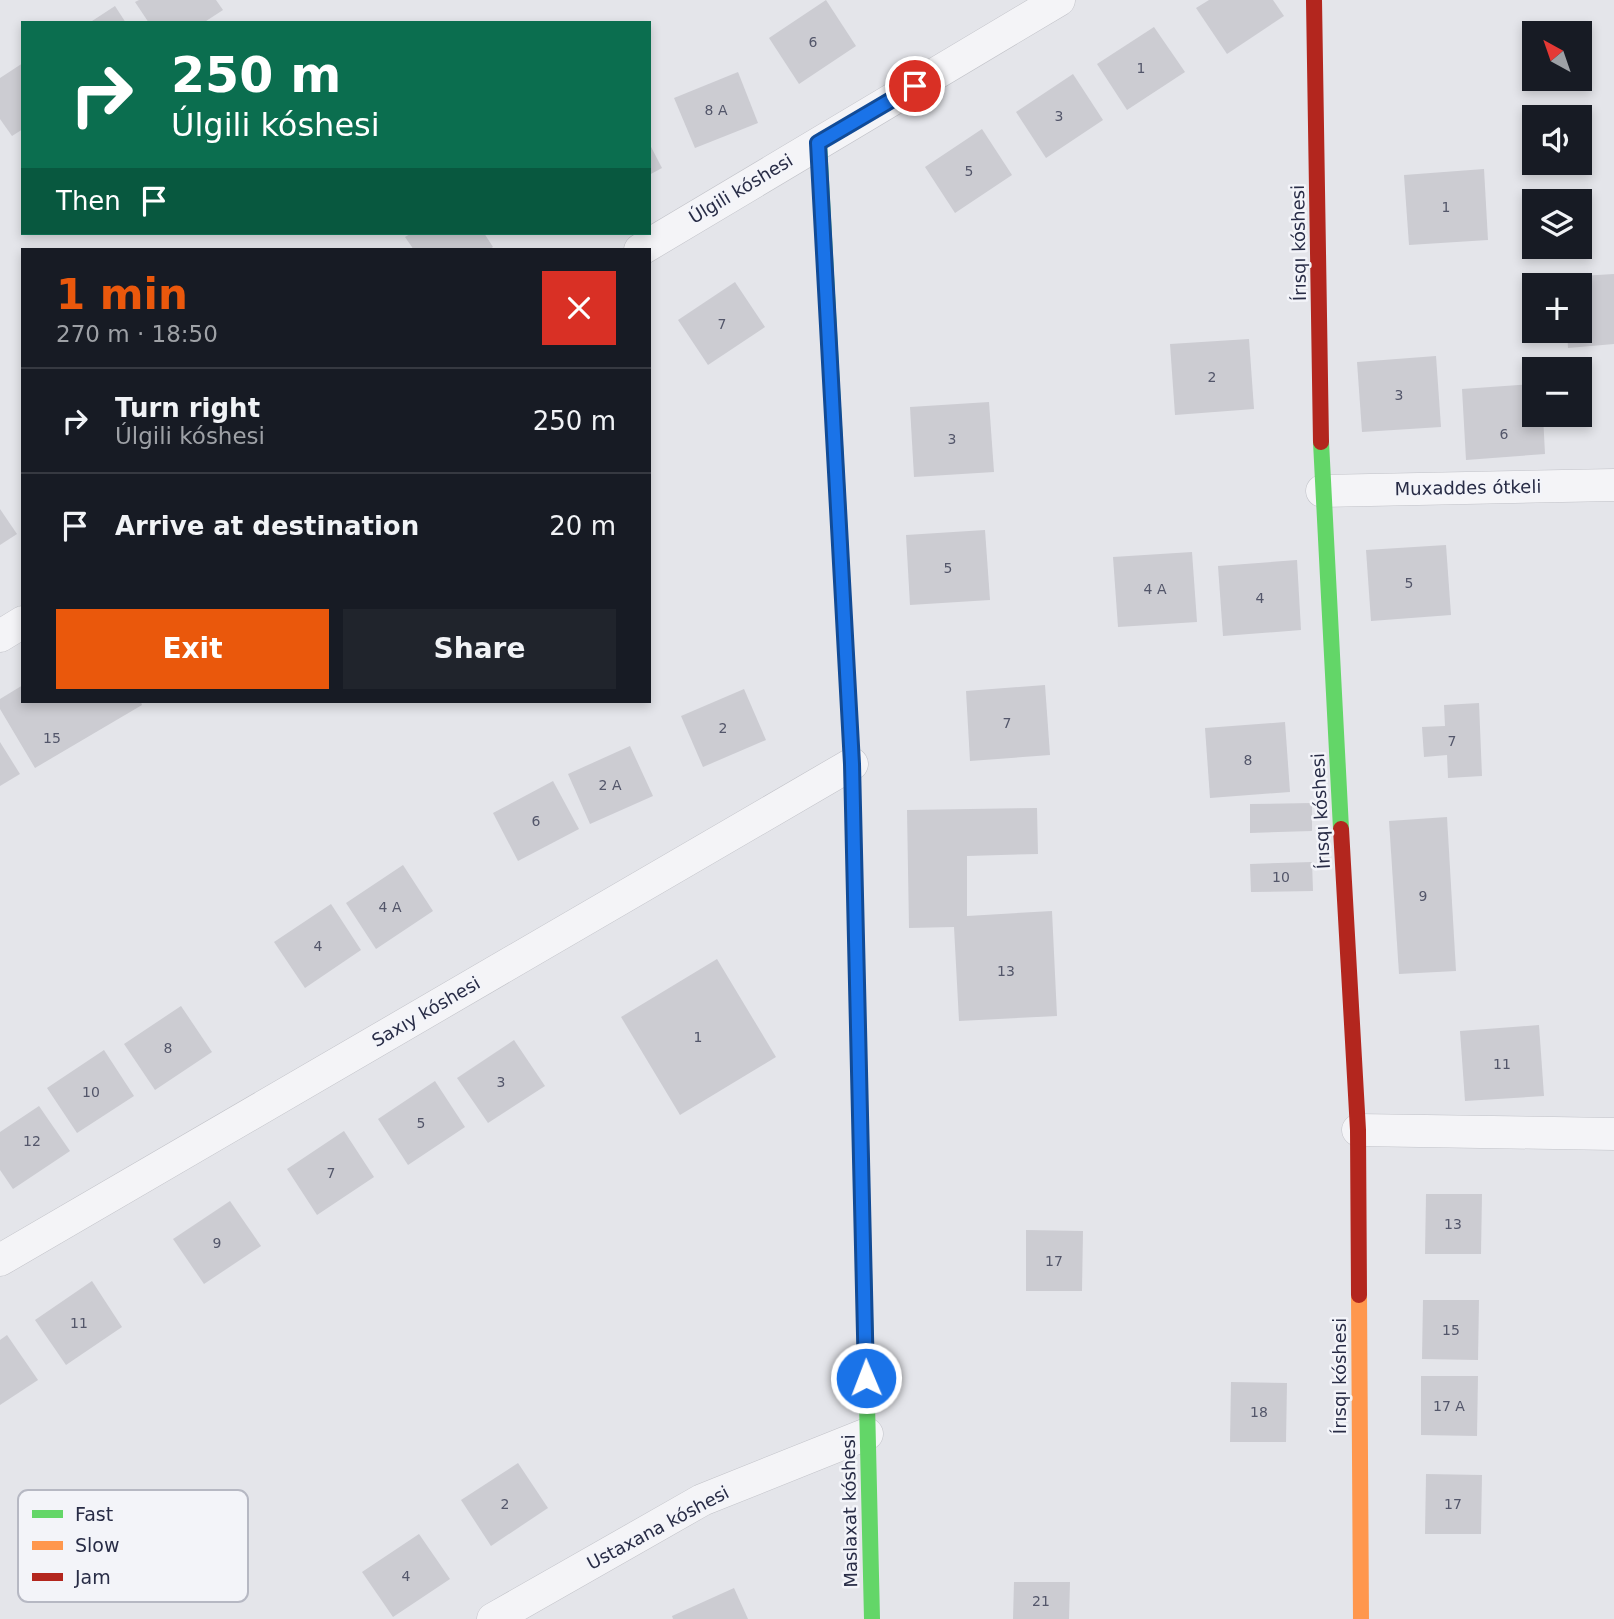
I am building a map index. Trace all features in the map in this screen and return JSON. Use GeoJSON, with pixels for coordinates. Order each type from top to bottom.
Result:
{"type":"FeatureCollection","features":[{"type":"Feature","properties":{"kind":"street","name":"Úlgili kóshesi"},"geometry":{"type":"LineString","coordinates":[[643,248],[1059,0]]}},
{"type":"Feature","properties":{"kind":"street","name":"Írısqı kóshesi"},"geometry":{"type":"LineString","coordinates":[[1314,0],[1322,491],[1357,1130],[1361,1619]]}},
{"type":"Feature","properties":{"kind":"street","name":"Maslaxat kóshesi"},"geometry":{"type":"LineString","coordinates":[[818,143],[852,764],[872,1619]]}},
{"type":"Feature","properties":{"kind":"street","name":"Muxaddes ótkeli"},"geometry":{"type":"LineString","coordinates":[[1322,491],[1614,485]]}},
{"type":"Feature","properties":{"kind":"street"},"geometry":{"type":"LineString","coordinates":[[0,636],[21,623]]}},
{"type":"Feature","properties":{"kind":"street","name":"Saxıy kóshesi"},"geometry":{"type":"LineString","coordinates":[[0,1260],[852,764]]}},
{"type":"Feature","properties":{"kind":"street"},"geometry":{"type":"LineString","coordinates":[[1357,1130],[1614,1134]]}},
{"type":"Feature","properties":{"kind":"street","name":"Ustaxana kóshesi"},"geometry":{"type":"LineString","coordinates":[[493,1619],[702,1500],[867,1434]]}},
{"type":"Feature","properties":{"kind":"building"},"geometry":{"type":"Polygon","coordinates":[[[216,0],[223,10],[206,21],[148,21],[135,2],[216,0]]]}},
{"type":"Feature","properties":{"kind":"building"},"geometry":{"type":"Polygon","coordinates":[[[826,0],[856,46],[799,84],[769,38],[826,0]]]}},
{"type":"Feature","properties":{"kind":"building"},"geometry":{"type":"Polygon","coordinates":[[[1209,0],[1273,0],[1284,16],[1227,54],[1196,8],[1209,0]]]}},
{"type":"Feature","properties":{"kind":"building"},"geometry":{"type":"Polygon","coordinates":[[[115,6],[125,21],[92,21],[115,6]]]}},
{"type":"Feature","properties":{"kind":"building"},"geometry":{"type":"Polygon","coordinates":[[[1154,27],[1185,72],[1127,110],[1097,64],[1154,27]]]}},
{"type":"Feature","properties":{"kind":"building"},"geometry":{"type":"Polygon","coordinates":[[[21,64],[21,130],[12,136],[0,119],[0,78],[21,64]]]}},
{"type":"Feature","properties":{"kind":"building"},"geometry":{"type":"Polygon","coordinates":[[[738,72],[758,123],[695,148],[674,98],[738,72]]]}},
{"type":"Feature","properties":{"kind":"building"},"geometry":{"type":"Polygon","coordinates":[[[1073,74],[1103,120],[1046,158],[1016,112],[1073,74]]]}},
{"type":"Feature","properties":{"kind":"building"},"geometry":{"type":"Polygon","coordinates":[[[982,129],[1012,175],[955,213],[925,167],[982,129]]]}},
{"type":"Feature","properties":{"kind":"building"},"geometry":{"type":"Polygon","coordinates":[[[651,147],[662,168],[651,174],[651,147]]]}},
{"type":"Feature","properties":{"kind":"building"},"geometry":{"type":"Polygon","coordinates":[[[1484,169],[1488,240],[1409,245],[1404,175],[1484,169]]]}},
{"type":"Feature","properties":{"kind":"building"},"geometry":{"type":"Polygon","coordinates":[[[485,235],[493,247],[413,248],[405,237],[485,235]]]}},
{"type":"Feature","properties":{"kind":"building"},"geometry":{"type":"Polygon","coordinates":[[[1614,274],[1614,344],[1568,348],[1568,343],[1592,343],[1592,275],[1614,274]]]}},
{"type":"Feature","properties":{"kind":"building"},"geometry":{"type":"Polygon","coordinates":[[[735,282],[765,327],[708,365],[678,320],[735,282]]]}},
{"type":"Feature","properties":{"kind":"building"},"geometry":{"type":"Polygon","coordinates":[[[1249,339],[1254,409],[1175,415],[1170,344],[1249,339]]]}},
{"type":"Feature","properties":{"kind":"building"},"geometry":{"type":"Polygon","coordinates":[[[1436,356],[1441,427],[1362,432],[1357,362],[1436,356]]]}},
{"type":"Feature","properties":{"kind":"building"},"geometry":{"type":"Polygon","coordinates":[[[1522,385],[1522,427],[1544,427],[1545,454],[1466,460],[1462,389],[1522,385]]]}},
{"type":"Feature","properties":{"kind":"building"},"geometry":{"type":"Polygon","coordinates":[[[989,402],[994,472],[914,477],[910,407],[989,402]]]}},
{"type":"Feature","properties":{"kind":"building"},"geometry":{"type":"Polygon","coordinates":[[[0,509],[17,534],[0,545],[0,509]]]}},
{"type":"Feature","properties":{"kind":"building"},"geometry":{"type":"Polygon","coordinates":[[[985,530],[990,600],[910,605],[906,535],[985,530]]]}},
{"type":"Feature","properties":{"kind":"building"},"geometry":{"type":"Polygon","coordinates":[[[1446,545],[1451,615],[1371,621],[1366,550],[1446,545]]]}},
{"type":"Feature","properties":{"kind":"building"},"geometry":{"type":"Polygon","coordinates":[[[1192,552],[1197,622],[1118,627],[1113,557],[1192,552]]]}},
{"type":"Feature","properties":{"kind":"building"},"geometry":{"type":"Polygon","coordinates":[[[1297,560],[1301,630],[1223,636],[1218,566],[1297,560]]]}},
{"type":"Feature","properties":{"kind":"building"},"geometry":{"type":"Polygon","coordinates":[[[1045,685],[1050,755],[970,761],[966,691],[1045,685]]]}},
{"type":"Feature","properties":{"kind":"building"},"geometry":{"type":"Polygon","coordinates":[[[21,686],[21,703],[142,705],[35,768],[0,709],[0,699],[21,686]]]}},
{"type":"Feature","properties":{"kind":"building"},"geometry":{"type":"Polygon","coordinates":[[[744,689],[766,740],[703,767],[681,716],[744,689]]]}},
{"type":"Feature","properties":{"kind":"building"},"geometry":{"type":"Polygon","coordinates":[[[1479,703],[1482,776],[1448,778],[1447,755],[1424,757],[1422,727],[1445,726],[1444,705],[1479,703]]]}},
{"type":"Feature","properties":{"kind":"building"},"geometry":{"type":"Polygon","coordinates":[[[1285,722],[1290,792],[1210,798],[1205,728],[1285,722]]]}},
{"type":"Feature","properties":{"kind":"building"},"geometry":{"type":"Polygon","coordinates":[[[0,742],[20,774],[0,786],[0,742]]]}},
{"type":"Feature","properties":{"kind":"building"},"geometry":{"type":"Polygon","coordinates":[[[630,746],[653,796],[590,824],[568,774],[630,746]]]}},
{"type":"Feature","properties":{"kind":"building"},"geometry":{"type":"Polygon","coordinates":[[[553,781],[579,829],[518,861],[493,813],[553,781]]]}},
{"type":"Feature","properties":{"kind":"building"},"geometry":{"type":"Polygon","coordinates":[[[1312,803],[1312,831],[1250,833],[1250,804],[1312,803]]]}},
{"type":"Feature","properties":{"kind":"building"},"geometry":{"type":"Polygon","coordinates":[[[1037,808],[1038,854],[967,856],[967,916],[1052,911],[1057,1016],[959,1021],[954,927],[909,928],[907,810],[1037,808]]]}},
{"type":"Feature","properties":{"kind":"building"},"geometry":{"type":"Polygon","coordinates":[[[1447,817],[1456,971],[1399,974],[1389,821],[1447,817]]]}},
{"type":"Feature","properties":{"kind":"building"},"geometry":{"type":"Polygon","coordinates":[[[1312,862],[1313,891],[1251,892],[1250,864],[1312,862]]]}},
{"type":"Feature","properties":{"kind":"building"},"geometry":{"type":"Polygon","coordinates":[[[403,865],[433,911],[376,949],[346,903],[403,865]]]}},
{"type":"Feature","properties":{"kind":"building"},"geometry":{"type":"Polygon","coordinates":[[[331,904],[361,950],[305,988],[274,942],[331,904]]]}},
{"type":"Feature","properties":{"kind":"building"},"geometry":{"type":"Polygon","coordinates":[[[717,959],[776,1057],[680,1115],[621,1017],[717,959]]]}},
{"type":"Feature","properties":{"kind":"building"},"geometry":{"type":"Polygon","coordinates":[[[181,1006],[212,1052],[155,1090],[124,1044],[181,1006]]]}},
{"type":"Feature","properties":{"kind":"building"},"geometry":{"type":"Polygon","coordinates":[[[1539,1025],[1544,1096],[1465,1101],[1460,1031],[1539,1025]]]}},
{"type":"Feature","properties":{"kind":"building"},"geometry":{"type":"Polygon","coordinates":[[[514,1040],[545,1086],[488,1123],[457,1078],[514,1040]]]}},
{"type":"Feature","properties":{"kind":"building"},"geometry":{"type":"Polygon","coordinates":[[[104,1050],[134,1096],[77,1133],[47,1088],[104,1050]]]}},
{"type":"Feature","properties":{"kind":"building"},"geometry":{"type":"Polygon","coordinates":[[[435,1081],[465,1127],[408,1165],[378,1119],[435,1081]]]}},
{"type":"Feature","properties":{"kind":"building"},"geometry":{"type":"Polygon","coordinates":[[[39,1106],[70,1151],[13,1189],[0,1170],[0,1132],[39,1106]]]}},
{"type":"Feature","properties":{"kind":"building"},"geometry":{"type":"Polygon","coordinates":[[[344,1131],[374,1177],[317,1215],[287,1169],[344,1131]]]}},
{"type":"Feature","properties":{"kind":"building"},"geometry":{"type":"Polygon","coordinates":[[[1426,1194],[1482,1194],[1481,1254],[1425,1254],[1426,1194]]]}},
{"type":"Feature","properties":{"kind":"building"},"geometry":{"type":"Polygon","coordinates":[[[230,1201],[261,1246],[204,1284],[173,1239],[230,1201]]]}},
{"type":"Feature","properties":{"kind":"building"},"geometry":{"type":"Polygon","coordinates":[[[1026,1230],[1083,1231],[1082,1291],[1026,1291],[1026,1230]]]}},
{"type":"Feature","properties":{"kind":"building"},"geometry":{"type":"Polygon","coordinates":[[[92,1281],[122,1327],[66,1365],[35,1320],[92,1281]]]}},
{"type":"Feature","properties":{"kind":"building"},"geometry":{"type":"Polygon","coordinates":[[[1423,1300],[1479,1300],[1478,1360],[1422,1359],[1423,1300]]]}},
{"type":"Feature","properties":{"kind":"building"},"geometry":{"type":"Polygon","coordinates":[[[7,1335],[38,1380],[0,1405],[0,1340],[7,1335]]]}},
{"type":"Feature","properties":{"kind":"building"},"geometry":{"type":"Polygon","coordinates":[[[1421,1376],[1478,1376],[1477,1436],[1421,1435],[1421,1376]]]}},
{"type":"Feature","properties":{"kind":"building"},"geometry":{"type":"Polygon","coordinates":[[[1231,1382],[1287,1383],[1286,1442],[1230,1442],[1231,1382]]]}},
{"type":"Feature","properties":{"kind":"building"},"geometry":{"type":"Polygon","coordinates":[[[518,1463],[548,1508],[491,1546],[461,1500],[518,1463]]]}},
{"type":"Feature","properties":{"kind":"building"},"geometry":{"type":"Polygon","coordinates":[[[1426,1474],[1482,1475],[1481,1534],[1425,1534],[1426,1474]]]}},
{"type":"Feature","properties":{"kind":"building"},"geometry":{"type":"Polygon","coordinates":[[[419,1534],[450,1579],[393,1617],[362,1572],[419,1534]]]}},
{"type":"Feature","properties":{"kind":"building"},"geometry":{"type":"Polygon","coordinates":[[[1014,1582],[1070,1582],[1069,1619],[1013,1619],[1014,1582]]]}},
{"type":"Feature","properties":{"kind":"building"},"geometry":{"type":"Polygon","coordinates":[[[734,1588],[748,1619],[673,1619],[672,1616],[734,1588]]]}},
{"type":"Feature","properties":{"kind":"traffic: fast"},"geometry":{"type":"LineString","coordinates":[[819,143],[854,843]]}},
{"type":"Feature","properties":{"kind":"traffic: fast"},"geometry":{"type":"LineString","coordinates":[[1321,442],[1341,829]]}},
{"type":"Feature","properties":{"kind":"traffic: fast"},"geometry":{"type":"LineString","coordinates":[[864,1273],[872,1619]]}},
{"type":"Feature","properties":{"kind":"traffic: slow"},"geometry":{"type":"LineString","coordinates":[[854,843],[864,1273]]}},
{"type":"Feature","properties":{"kind":"traffic: slow"},"geometry":{"type":"LineString","coordinates":[[1359,1295],[1361,1619]]}},
{"type":"Feature","properties":{"kind":"traffic: jam"},"geometry":{"type":"LineString","coordinates":[[1314,0],[1321,442]]}},
{"type":"Feature","properties":{"kind":"traffic: jam"},"geometry":{"type":"LineString","coordinates":[[1341,829],[1358,1130],[1359,1295]]}},
{"type":"Feature","properties":{"kind":"route"},"geometry":{"type":"LineString","coordinates":[[866,1378],[852,764],[818,143],[915,86]]}}]}
